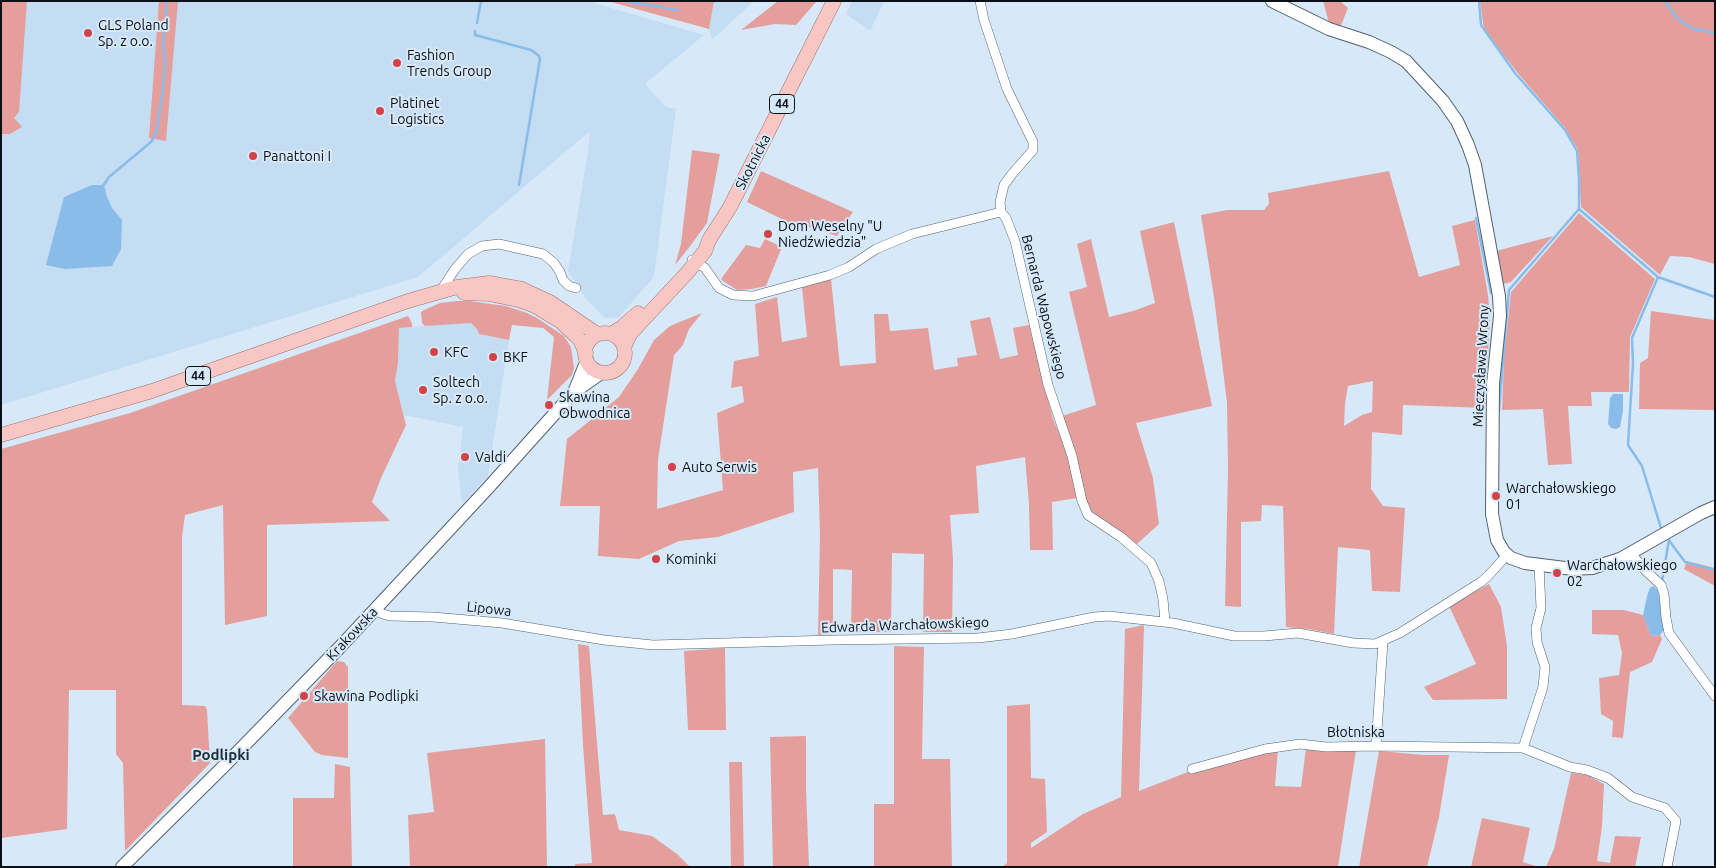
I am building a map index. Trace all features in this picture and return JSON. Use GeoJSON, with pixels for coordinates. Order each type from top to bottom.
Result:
{"type":"FeatureCollection","features":[{"type":"Feature","properties":{"kind":"main road","name":"Skotnicka"},"geometry":{"type":"LineString","coordinates":[[661,295],[693,260],[699,248],[709,240],[730,207],[834,1]]}},
{"type":"Feature","properties":{"kind":"main road","name":"44"},"geometry":{"type":"LineString","coordinates":[[2,432],[169,386],[408,301],[465,286],[489,283],[522,289],[550,302],[604,334],[619,340],[624,347]]}},
{"type":"Feature","properties":{"kind":"main road","name":"44"},"geometry":{"type":"LineString","coordinates":[[438,293],[489,294],[518,300],[535,306],[560,321],[576,336],[592,368],[601,373],[609,373],[619,368],[624,359],[624,347],[630,334],[661,295]]}},
{"type":"Feature","properties":{"kind":"main road","name":"44"},"geometry":{"type":"LineString","coordinates":[[587,357],[587,344],[604,334],[621,328],[661,295]]}},
{"type":"Feature","properties":{"kind":"street"},"geometry":{"type":"LineString","coordinates":[[693,260],[705,268],[719,288],[733,295],[753,296],[830,275],[849,267],[876,249],[912,234],[1001,212],[1000,202],[1004,185],[1033,150],[1033,142],[1007,89],[984,20],[980,1]]}},
{"type":"Feature","properties":{"kind":"street","name":"Mieczysława Wrony"},"geometry":{"type":"LineString","coordinates":[[1272,1],[1329,29],[1369,42],[1406,61],[1443,101],[1457,121],[1468,145],[1475,165],[1499,296],[1500,316],[1493,384],[1492,514],[1498,540],[1507,555]]}},
{"type":"Feature","properties":{"kind":"street","name":"Bernarda Wapowskiego"},"geometry":{"type":"LineString","coordinates":[[1001,212],[1006,218],[1015,241],[1048,385],[1072,456],[1082,501],[1088,515],[1121,537],[1151,563],[1159,580],[1165,622]]}},
{"type":"Feature","properties":{"kind":"street"},"geometry":{"type":"LineString","coordinates":[[438,293],[468,254],[482,246],[499,244],[543,254],[554,263],[563,280],[569,286],[576,288]]}},
{"type":"Feature","properties":{"kind":"street"},"geometry":{"type":"LineString","coordinates":[[456,268],[457,279],[465,286]]}},
{"type":"Feature","properties":{"kind":"street","name":"Krakowska"},"geometry":{"type":"LineString","coordinates":[[574,392],[587,357]]}},
{"type":"Feature","properties":{"kind":"street","name":"Krakowska"},"geometry":{"type":"LineString","coordinates":[[122,867],[231,759],[375,610],[574,392],[601,373]]}},
{"type":"Feature","properties":{"kind":"street"},"geometry":{"type":"LineString","coordinates":[[1507,555],[1525,563],[1573,569],[1592,568],[1612,563],[1715,507]]}},
{"type":"Feature","properties":{"kind":"street"},"geometry":{"type":"LineString","coordinates":[[1631,553],[1661,585],[1669,633],[1715,696]]}},
{"type":"Feature","properties":{"kind":"street","name":"Edwarda Warchałowskiego"},"geometry":{"type":"LineString","coordinates":[[601,640],[653,645],[682,645],[978,638],[1012,634],[1094,617],[1138,618],[1234,636],[1298,633],[1353,644],[1375,644],[1400,633],[1480,582],[1507,555]]}},
{"type":"Feature","properties":{"kind":"street"},"geometry":{"type":"LineString","coordinates":[[1523,748],[1543,687],[1545,667],[1537,642],[1536,628],[1541,608],[1539,565]]}},
{"type":"Feature","properties":{"kind":"street","name":"Lipowa"},"geometry":{"type":"LineString","coordinates":[[375,610],[390,616],[433,617],[502,623],[601,640]]}},
{"type":"Feature","properties":{"kind":"street"},"geometry":{"type":"LineString","coordinates":[[1376,746],[1383,642]]}},
{"type":"Feature","properties":{"kind":"street","name":"Błotniska"},"geometry":{"type":"LineString","coordinates":[[1192,769],[1265,749],[1300,744],[1326,747],[1523,748],[1570,767],[1587,770],[1608,778],[1632,797],[1665,808],[1676,821],[1667,867]]}},
{"type":"Feature","properties":{"kind":"shaded area"},"geometry":{"type":"Polygon","coordinates":[[[1,1],[588,1],[704,35],[645,84],[666,107],[676,109],[654,277],[618,318],[605,318],[586,299],[568,271],[590,131],[418,277],[1,405],[1,1]]]}},
{"type":"Feature","properties":{"kind":"shaded area"},"geometry":{"type":"Polygon","coordinates":[[[1,1],[27,1],[19,112],[14,118],[22,127],[10,134],[1,134],[1,1]]]}},
{"type":"Feature","properties":{"kind":"shaded area"},"geometry":{"type":"Polygon","coordinates":[[[159,1],[178,1],[166,141],[149,138],[159,1]]]}},
{"type":"Feature","properties":{"kind":"shaded area"},"geometry":{"type":"Polygon","coordinates":[[[607,1],[714,1],[709,29],[607,1]]]}},
{"type":"Feature","properties":{"kind":"shaded area"},"geometry":{"type":"Polygon","coordinates":[[[714,1],[754,1],[712,40],[709,29],[714,1]]]}},
{"type":"Feature","properties":{"kind":"shaded area"},"geometry":{"type":"Polygon","coordinates":[[[778,1],[817,1],[796,25],[775,24],[741,30],[778,1]]]}},
{"type":"Feature","properties":{"kind":"shaded area"},"geometry":{"type":"Polygon","coordinates":[[[852,1],[881,1],[883,4],[870,31],[846,14],[852,1]]]}},
{"type":"Feature","properties":{"kind":"shaded area"},"geometry":{"type":"Polygon","coordinates":[[[1323,1],[1340,1],[1348,8],[1340,28],[1329,23],[1323,1]]]}},
{"type":"Feature","properties":{"kind":"shaded area"},"geometry":{"type":"Polygon","coordinates":[[[1480,1],[1715,1],[1715,264],[1689,257],[1670,256],[1660,275],[1581,207],[1578,150],[1565,128],[1484,30],[1480,1]]]}},
{"type":"Feature","properties":{"kind":"shaded area"},"geometry":{"type":"Polygon","coordinates":[[[692,150],[720,154],[707,223],[675,265],[681,244],[692,150]]]}},
{"type":"Feature","properties":{"kind":"shaded area"},"geometry":{"type":"Polygon","coordinates":[[[761,171],[853,212],[837,236],[813,228],[794,225],[747,202],[761,171]]]}},
{"type":"Feature","properties":{"kind":"shaded area"},"geometry":{"type":"Polygon","coordinates":[[[1389,171],[1419,277],[1460,265],[1452,226],[1475,220],[1488,295],[1490,319],[1485,408],[1403,405],[1402,435],[1372,432],[1371,489],[1383,506],[1405,508],[1400,592],[1372,591],[1370,550],[1338,547],[1334,634],[1286,627],[1283,506],[1262,505],[1261,521],[1241,522],[1241,607],[1225,606],[1228,470],[1227,403],[1214,297],[1201,215],[1227,210],[1264,210],[1269,204],[1268,193],[1389,171]],[[1373,381],[1348,386],[1344,426],[1362,415],[1372,412],[1373,381]]]}},
{"type":"Feature","properties":{"kind":"shaded area"},"geometry":{"type":"Polygon","coordinates":[[[1579,213],[1655,279],[1630,337],[1629,392],[1591,392],[1592,406],[1568,406],[1572,464],[1548,465],[1543,409],[1502,410],[1504,360],[1511,292],[1579,213]]]}},
{"type":"Feature","properties":{"kind":"shaded area"},"geometry":{"type":"Polygon","coordinates":[[[1174,222],[1212,406],[1136,423],[1153,478],[1159,524],[1137,544],[1089,512],[1059,417],[1096,405],[1069,292],[1087,287],[1077,244],[1091,239],[1109,317],[1155,303],[1140,231],[1174,222]]]}},
{"type":"Feature","properties":{"kind":"shaded area"},"geometry":{"type":"Polygon","coordinates":[[[1553,236],[1511,282],[1503,284],[1496,251],[1553,236]]]}},
{"type":"Feature","properties":{"kind":"shaded area"},"geometry":{"type":"Polygon","coordinates":[[[765,239],[782,247],[766,286],[737,290],[721,279],[746,245],[760,248],[765,239]]]}},
{"type":"Feature","properties":{"kind":"shaded area"},"geometry":{"type":"Polygon","coordinates":[[[831,279],[840,366],[876,363],[874,314],[888,314],[890,331],[928,328],[934,370],[958,366],[957,358],[977,355],[970,321],[990,317],[1000,359],[1018,355],[1013,328],[1029,325],[1053,419],[1069,456],[1077,498],[1052,502],[1053,550],[1030,550],[1025,457],[976,466],[979,513],[950,515],[953,560],[952,632],[923,632],[924,554],[892,553],[891,632],[851,632],[852,570],[833,569],[833,634],[818,635],[820,535],[818,468],[793,472],[794,512],[718,537],[679,541],[639,559],[598,556],[600,506],[560,506],[567,439],[619,397],[638,369],[654,340],[670,326],[702,313],[689,329],[683,345],[674,355],[658,459],[657,509],[723,490],[717,413],[744,402],[742,386],[731,388],[734,361],[759,356],[755,304],[777,297],[782,342],[807,337],[802,287],[831,279]]]}},
{"type":"Feature","properties":{"kind":"shaded area"},"geometry":{"type":"Polygon","coordinates":[[[457,301],[506,306],[537,318],[564,336],[571,347],[574,368],[572,375],[547,400],[554,337],[543,328],[512,325],[509,340],[479,334],[471,323],[425,326],[422,323],[421,312],[424,310],[440,303],[457,301]]]}},
{"type":"Feature","properties":{"kind":"shaded area"},"geometry":{"type":"Polygon","coordinates":[[[1651,311],[1715,320],[1715,410],[1639,409],[1640,363],[1648,358],[1651,311]]]}},
{"type":"Feature","properties":{"kind":"shaded area"},"geometry":{"type":"Polygon","coordinates":[[[408,316],[412,327],[399,328],[398,363],[395,381],[406,425],[372,502],[390,521],[267,525],[267,616],[225,625],[223,505],[185,515],[182,537],[182,705],[205,706],[207,710],[210,763],[125,851],[123,763],[116,754],[116,690],[69,690],[67,829],[1,838],[1,449],[130,413],[408,316]]]}},
{"type":"Feature","properties":{"kind":"shaded area"},"geometry":{"type":"Polygon","coordinates":[[[471,322],[479,334],[509,340],[488,476],[462,504],[458,470],[463,427],[404,415],[395,381],[398,363],[399,328],[471,322]]]}},
{"type":"Feature","properties":{"kind":"shaded area"},"geometry":{"type":"Polygon","coordinates":[[[1687,561],[1715,568],[1715,586],[1684,569],[1687,561]]]}},
{"type":"Feature","properties":{"kind":"shaded area"},"geometry":{"type":"Polygon","coordinates":[[[1489,584],[1501,607],[1507,646],[1507,699],[1433,700],[1424,687],[1476,664],[1449,606],[1489,584]]]}},
{"type":"Feature","properties":{"kind":"shaded area"},"geometry":{"type":"Polygon","coordinates":[[[1592,610],[1624,610],[1643,615],[1651,636],[1660,635],[1662,639],[1652,662],[1630,672],[1623,738],[1612,737],[1613,721],[1601,714],[1599,678],[1619,675],[1622,653],[1618,635],[1592,634],[1592,610]]]}},
{"type":"Feature","properties":{"kind":"shaded area"},"geometry":{"type":"Polygon","coordinates":[[[1144,625],[1139,791],[1193,770],[1278,749],[1275,786],[1301,787],[1306,748],[1356,750],[1338,867],[1002,867],[1007,863],[1007,706],[1030,704],[1031,778],[1045,779],[1047,832],[1031,843],[1031,848],[1083,814],[1121,797],[1125,629],[1144,625]]]}},
{"type":"Feature","properties":{"kind":"shaded area"},"geometry":{"type":"Polygon","coordinates":[[[578,644],[589,646],[603,815],[615,814],[619,830],[652,836],[692,867],[575,867],[575,864],[592,863],[578,644]]]}},
{"type":"Feature","properties":{"kind":"shaded area"},"geometry":{"type":"Polygon","coordinates":[[[894,646],[924,647],[922,759],[950,759],[952,867],[874,867],[874,804],[894,804],[894,646]]]}},
{"type":"Feature","properties":{"kind":"shaded area"},"geometry":{"type":"Polygon","coordinates":[[[725,648],[726,730],[688,730],[684,651],[725,648]]]}},
{"type":"Feature","properties":{"kind":"shaded area"},"geometry":{"type":"Polygon","coordinates":[[[337,661],[344,662],[348,667],[348,758],[322,755],[315,752],[288,718],[337,661]]]}},
{"type":"Feature","properties":{"kind":"shaded area"},"geometry":{"type":"Polygon","coordinates":[[[806,736],[809,867],[773,867],[770,737],[806,736]]]}},
{"type":"Feature","properties":{"kind":"shaded area"},"geometry":{"type":"Polygon","coordinates":[[[545,739],[547,867],[410,867],[408,815],[434,812],[427,753],[545,739]]]}},
{"type":"Feature","properties":{"kind":"shaded area"},"geometry":{"type":"Polygon","coordinates":[[[1379,751],[1449,755],[1439,817],[1427,867],[1359,867],[1379,751]]]}},
{"type":"Feature","properties":{"kind":"shaded area"},"geometry":{"type":"Polygon","coordinates":[[[729,762],[742,762],[744,867],[731,867],[729,762]]]}},
{"type":"Feature","properties":{"kind":"shaded area"},"geometry":{"type":"Polygon","coordinates":[[[335,764],[350,767],[352,867],[293,867],[293,798],[334,798],[335,764]]]}},
{"type":"Feature","properties":{"kind":"shaded area"},"geometry":{"type":"Polygon","coordinates":[[[1571,773],[1587,775],[1604,784],[1602,827],[1597,861],[1610,863],[1615,836],[1641,837],[1635,867],[1546,867],[1554,849],[1571,773]]]}},
{"type":"Feature","properties":{"kind":"shaded area"},"geometry":{"type":"Polygon","coordinates":[[[1482,818],[1530,828],[1523,862],[1539,867],[1471,867],[1482,818]]]}},
{"type":"Feature","properties":{"kind":"water"},"geometry":{"type":"Polygon","coordinates":[[[92,185],[104,185],[112,208],[122,220],[121,249],[112,266],[65,269],[46,265],[64,197],[92,185]]]}},
{"type":"Feature","properties":{"kind":"water"},"geometry":{"type":"Polygon","coordinates":[[[1613,394],[1623,394],[1623,411],[1620,427],[1616,429],[1611,428],[1608,424],[1610,398],[1613,394]]]}},
{"type":"Feature","properties":{"kind":"water"},"geometry":{"type":"Polygon","coordinates":[[[1653,586],[1658,590],[1664,630],[1660,635],[1651,636],[1643,615],[1647,596],[1650,588],[1653,586]]]}},
{"type":"Feature","properties":{"kind":"waterway"},"geometry":{"type":"LineString","coordinates":[[103,186],[109,177],[151,142],[156,134],[163,89],[165,62],[163,43],[167,1]]}},
{"type":"Feature","properties":{"kind":"waterway"},"geometry":{"type":"LineString","coordinates":[[477,23],[481,1]]}},
{"type":"Feature","properties":{"kind":"waterway"},"geometry":{"type":"LineString","coordinates":[[624,1],[678,10]]}},
{"type":"Feature","properties":{"kind":"waterway"},"geometry":{"type":"LineString","coordinates":[[1479,1],[1481,25],[1515,73],[1565,130],[1577,151],[1579,209],[1658,277],[1715,297]]}},
{"type":"Feature","properties":{"kind":"waterway"},"geometry":{"type":"LineString","coordinates":[[1665,1],[1676,17],[1691,28],[1715,33]]}},
{"type":"Feature","properties":{"kind":"waterway"},"geometry":{"type":"LineString","coordinates":[[475,31],[475,35],[531,50],[540,59],[519,185]]}},
{"type":"Feature","properties":{"kind":"waterway"},"geometry":{"type":"LineString","coordinates":[[1499,410],[1509,290],[1579,209]]}},
{"type":"Feature","properties":{"kind":"waterway"},"geometry":{"type":"LineString","coordinates":[[1476,218],[1491,293]]}},
{"type":"Feature","properties":{"kind":"waterway"},"geometry":{"type":"LineString","coordinates":[[1658,277],[1632,338],[1633,363],[1628,445],[1642,466],[1661,528]]}},
{"type":"Feature","properties":{"kind":"waterway"},"geometry":{"type":"LineString","coordinates":[[1668,539],[1685,562],[1715,570]]}},
{"type":"Feature","properties":{"kind":"waterway"},"geometry":{"type":"LineString","coordinates":[[1662,581],[1669,540]]}},
{"type":"Feature","properties":{"kind":"place","name":"GLS Poland Sp. z o.o."},"geometry":{"type":"Point","coordinates":[88,33]}},
{"type":"Feature","properties":{"kind":"place","name":"Fashion Trends Group"},"geometry":{"type":"Point","coordinates":[397,63]}},
{"type":"Feature","properties":{"kind":"place","name":"Platinet Logistics"},"geometry":{"type":"Point","coordinates":[380,111]}},
{"type":"Feature","properties":{"kind":"place","name":"Panattoni I"},"geometry":{"type":"Point","coordinates":[253,156]}},
{"type":"Feature","properties":{"kind":"place","name":"Dom Weselny \"U Niedźwiedzia\""},"geometry":{"type":"Point","coordinates":[768,234]}},
{"type":"Feature","properties":{"kind":"place","name":"KFC"},"geometry":{"type":"Point","coordinates":[434,352]}},
{"type":"Feature","properties":{"kind":"place","name":"BKF"},"geometry":{"type":"Point","coordinates":[493,357]}},
{"type":"Feature","properties":{"kind":"place","name":"Soltech Sp. z o.o."},"geometry":{"type":"Point","coordinates":[423,390]}},
{"type":"Feature","properties":{"kind":"place","name":"Skawina Obwodnica"},"geometry":{"type":"Point","coordinates":[549,405]}},
{"type":"Feature","properties":{"kind":"place","name":"Valdi"},"geometry":{"type":"Point","coordinates":[465,457]}},
{"type":"Feature","properties":{"kind":"place","name":"Auto Serwis"},"geometry":{"type":"Point","coordinates":[672,467]}},
{"type":"Feature","properties":{"kind":"place","name":"Warchałowskiego 01"},"geometry":{"type":"Point","coordinates":[1496,496]}},
{"type":"Feature","properties":{"kind":"place","name":"Kominki"},"geometry":{"type":"Point","coordinates":[656,559]}},
{"type":"Feature","properties":{"kind":"place","name":"Warchałowskiego 02"},"geometry":{"type":"Point","coordinates":[1557,573]}},
{"type":"Feature","properties":{"kind":"place","name":"Skawina Podlipki"},"geometry":{"type":"Point","coordinates":[304,696]}},
{"type":"Feature","properties":{"kind":"district","name":"Podlipki"},"geometry":{"type":"Point","coordinates":[221,755]}}]}
